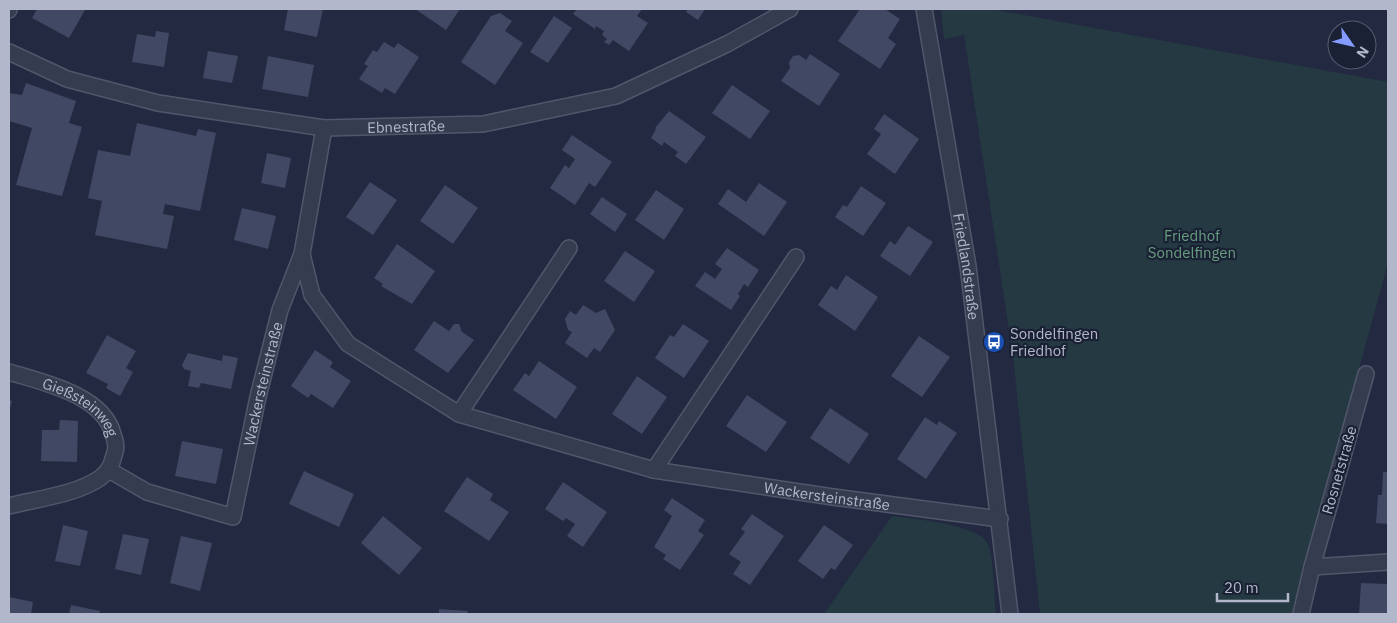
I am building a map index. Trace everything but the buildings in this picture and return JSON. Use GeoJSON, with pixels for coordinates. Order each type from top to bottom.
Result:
{"type":"FeatureCollection","features":[{"type":"Feature","properties":{"kind":"street","name":"Ebnestraße"},"geometry":{"type":"LineString","coordinates":[[9,52],[67,79],[158,103],[324,128],[483,124],[616,96],[727,44],[790,9]]}},
{"type":"Feature","properties":{"kind":"street","name":"Friedlandstraße"},"geometry":{"type":"LineString","coordinates":[[924,9],[968,266],[1010,614]]}},
{"type":"Feature","properties":{"kind":"street","name":"Wackersteinstraße"},"geometry":{"type":"LineString","coordinates":[[233,517],[258,398],[280,310],[302,254],[324,128]]}},
{"type":"Feature","properties":{"kind":"street"},"geometry":{"type":"LineString","coordinates":[[459,414],[569,248]]}},
{"type":"Feature","properties":{"kind":"street","name":"Wackersteinstraße"},"geometry":{"type":"LineString","coordinates":[[302,254],[312,295],[348,344],[459,414],[654,470],[833,497],[1000,519]]}},
{"type":"Feature","properties":{"kind":"street"},"geometry":{"type":"LineString","coordinates":[[654,470],[796,257]]}},
{"type":"Feature","properties":{"kind":"street","name":"Gießsteinweg"},"geometry":{"type":"LineString","coordinates":[[9,372],[57,387],[92,404],[111,425],[117,447],[110,470],[99,479],[78,488],[9,506]]}},
{"type":"Feature","properties":{"kind":"street","name":"Rosnetstraße"},"geometry":{"type":"LineString","coordinates":[[1301,614],[1312,567],[1366,374]]}},
{"type":"Feature","properties":{"kind":"street","name":"Gießsteinweg"},"geometry":{"type":"LineString","coordinates":[[110,470],[146,492],[233,517]]}},
{"type":"Feature","properties":{"kind":"street"},"geometry":{"type":"LineString","coordinates":[[1312,567],[1388,562]]}},
{"type":"Feature","properties":{"kind":"green space","name":"Friedhof Sondelfingen"},"geometry":{"type":"Polygon","coordinates":[[[941,9],[991,9],[1388,82],[1388,263],[1292,614],[1040,614],[1013,356],[964,35],[944,39],[941,9]]]}},
{"type":"Feature","properties":{"kind":"green space"},"geometry":{"type":"Polygon","coordinates":[[[892,516],[959,527],[982,537],[988,544],[992,558],[996,614],[824,614],[892,516]]]}},
{"type":"Feature","properties":{"kind":"place","name":"Sondelfingen Friedhof"},"geometry":{"type":"Point","coordinates":[994,342]}}]}
